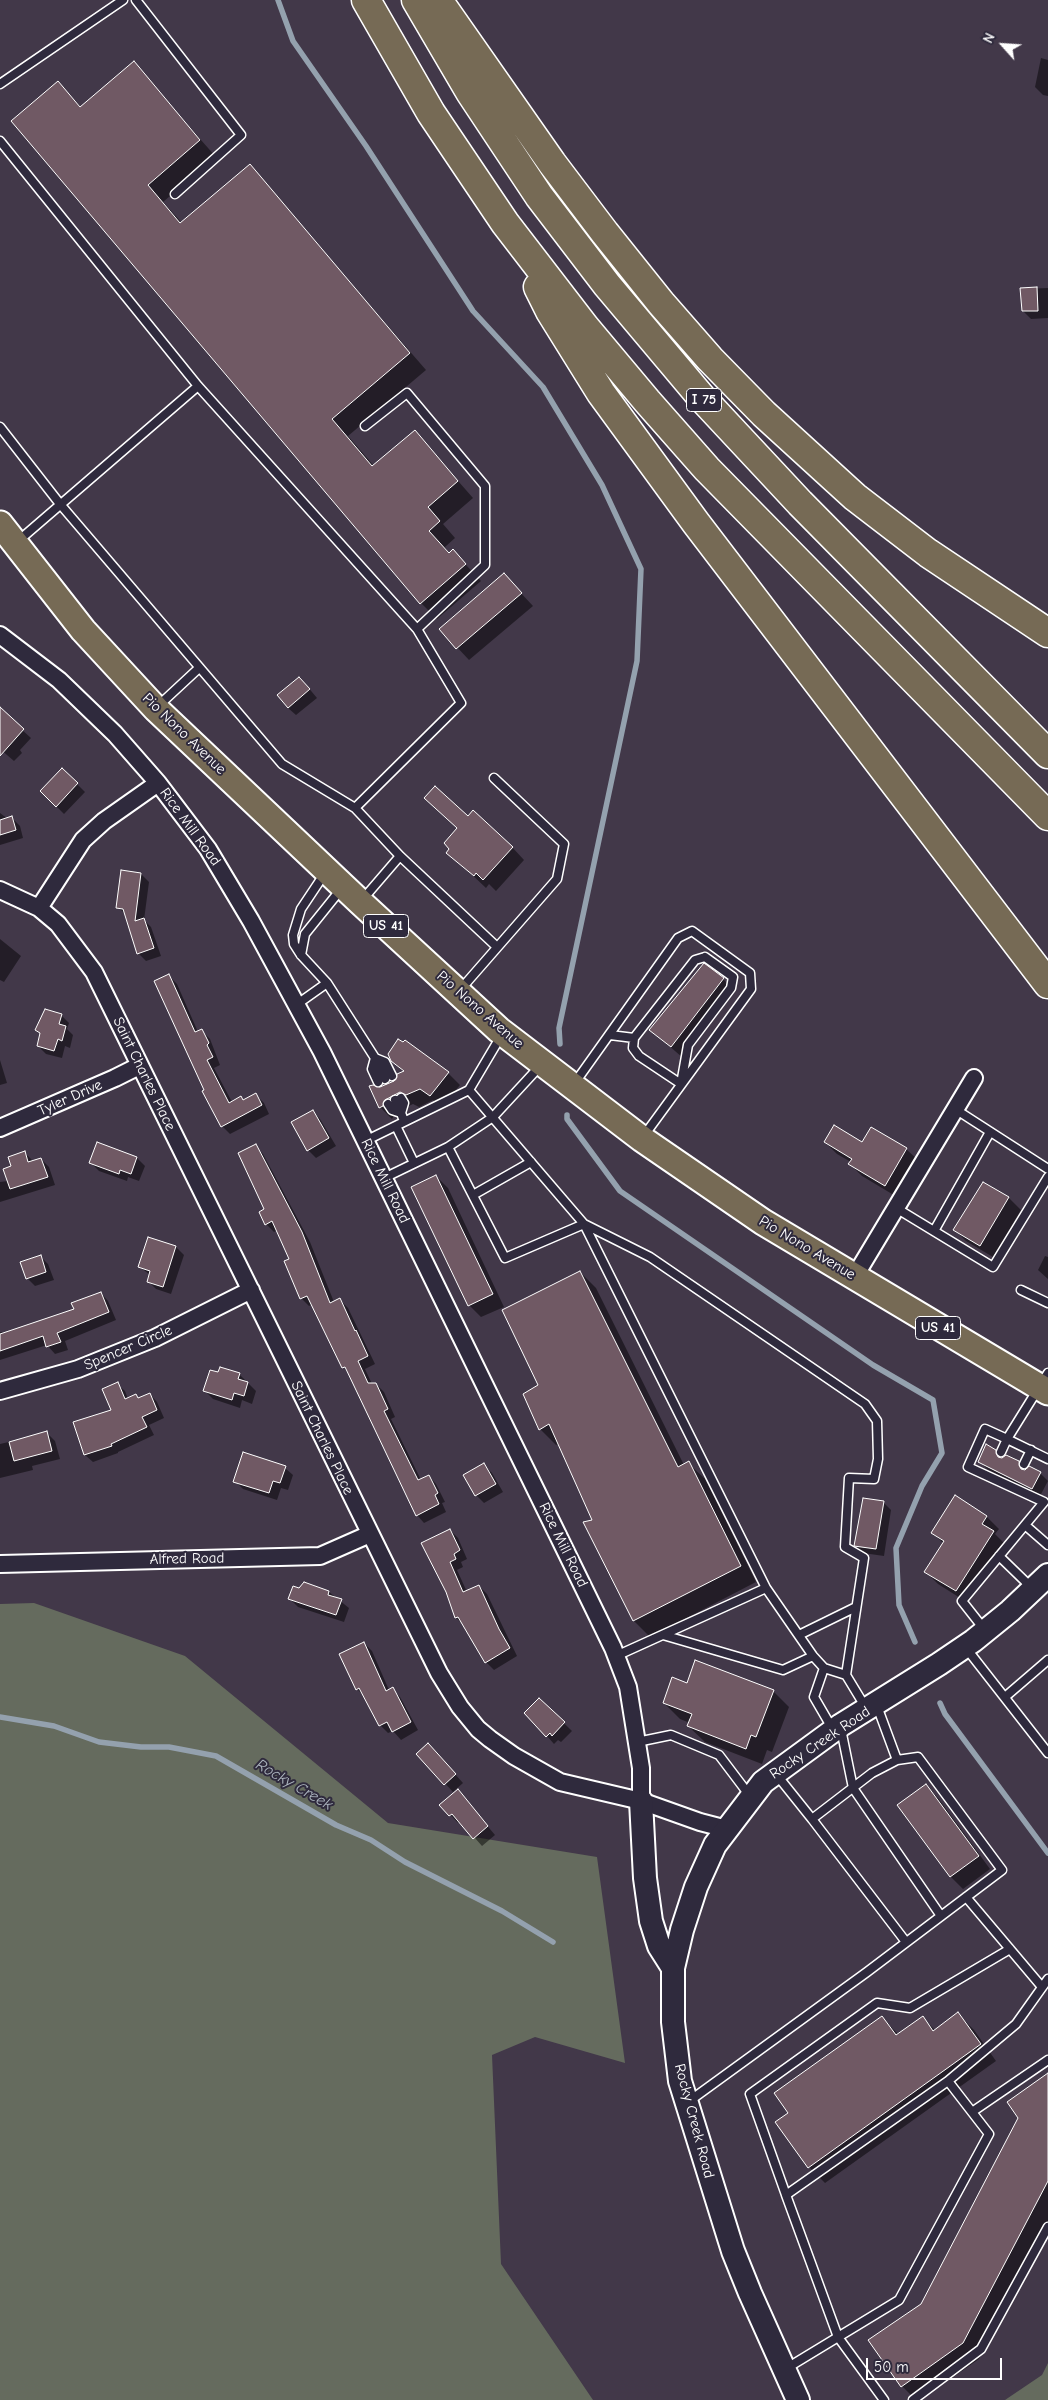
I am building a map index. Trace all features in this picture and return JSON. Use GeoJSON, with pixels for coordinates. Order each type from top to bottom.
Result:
{"type":"FeatureCollection","features":[{"type":"Feature","properties":{"kind":"highway"},"geometry":{"type":"LineString","coordinates":[[366,0],[431,113],[505,223],[585,327],[707,469],[1048,816]]}},
{"type":"Feature","properties":{"kind":"highway","name":"I 75"},"geometry":{"type":"LineString","coordinates":[[416,0],[470,92],[539,196],[608,285],[702,398],[800,503],[1048,754]]}},
{"type":"Feature","properties":{"kind":"highway"},"geometry":{"type":"LineString","coordinates":[[438,0],[552,163],[593,218],[661,303],[710,360],[764,414],[855,498],[936,558],[1048,633]]}},
{"type":"Feature","properties":{"kind":"highway"},"geometry":{"type":"LineString","coordinates":[[505,223],[550,311],[601,393],[696,523],[1048,984]]}},
{"type":"Feature","properties":{"kind":"main road","name":"Pio Nono Avenue"},"geometry":{"type":"LineString","coordinates":[[0,524],[83,630],[156,709],[343,887],[503,1033],[642,1138],[763,1222],[1045,1384]]}},
{"type":"Feature","properties":{"kind":"street","name":"Rice Mill Road"},"geometry":{"type":"LineString","coordinates":[[0,635],[59,680],[115,734],[158,783],[208,849],[251,921],[384,1178],[616,1656],[628,1687],[641,1768],[641,1801]]}},
{"type":"Feature","properties":{"kind":"street"},"geometry":{"type":"LineString","coordinates":[[39,908],[83,840],[104,821],[158,783]]}},
{"type":"Feature","properties":{"kind":"street","name":"Saint Charles Place"},"geometry":{"type":"LineString","coordinates":[[0,890],[39,908],[58,924],[86,958],[439,1673],[460,1707],[478,1729],[514,1756],[560,1782],[641,1801],[700,1822],[728,1829]]}},
{"type":"Feature","properties":{"kind":"street","name":"Tyler Drive"},"geometry":{"type":"LineString","coordinates":[[0,1128],[139,1066]]}},
{"type":"Feature","properties":{"kind":"street"},"geometry":{"type":"LineString","coordinates":[[855,1276],[974,1078]]}},
{"type":"Feature","properties":{"kind":"street","name":"Spencer Circle"},"geometry":{"type":"LineString","coordinates":[[0,1391],[78,1370],[155,1338],[251,1290]]}},
{"type":"Feature","properties":{"kind":"street","name":"Alfred Road"},"geometry":{"type":"LineString","coordinates":[[0,1564],[320,1556],[370,1534]]}},
{"type":"Feature","properties":{"kind":"street","name":"Rocky Creek Road"},"geometry":{"type":"LineString","coordinates":[[798,2400],[733,2250],[686,2103],[676,2057],[673,2022],[673,1968],[682,1930],[696,1887],[714,1845],[763,1782],[774,1772],[837,1728],[965,1646],[985,1631],[1040,1582]]}},
{"type":"Feature","properties":{"kind":"street"},"geometry":{"type":"LineString","coordinates":[[641,1801],[645,1878],[651,1920],[659,1946],[673,1968]]}},
{"type":"Feature","properties":{"kind":"lane"},"geometry":{"type":"LineString","coordinates":[[0,84],[123,0]]}},
{"type":"Feature","properties":{"kind":"lane"},"geometry":{"type":"LineString","coordinates":[[136,0],[241,135],[175,194]]}},
{"type":"Feature","properties":{"kind":"lane"},"geometry":{"type":"LineString","coordinates":[[0,141],[198,386],[417,629],[461,703],[355,808]]}},
{"type":"Feature","properties":{"kind":"lane"},"geometry":{"type":"LineString","coordinates":[[15,543],[198,386]]}},
{"type":"Feature","properties":{"kind":"lane"},"geometry":{"type":"LineString","coordinates":[[366,426],[407,394],[485,486],[485,566],[417,629]]}},
{"type":"Feature","properties":{"kind":"lane"},"geometry":{"type":"LineString","coordinates":[[0,427],[60,504],[282,764],[355,808],[400,856],[498,947]]}},
{"type":"Feature","properties":{"kind":"lane"},"geometry":{"type":"LineString","coordinates":[[156,709],[200,668]]}},
{"type":"Feature","properties":{"kind":"lane"},"geometry":{"type":"LineString","coordinates":[[458,992],[558,878],[564,844],[494,778]]}},
{"type":"Feature","properties":{"kind":"lane"},"geometry":{"type":"LineString","coordinates":[[376,1058],[372,1070],[385,1079],[385,1062],[376,1058],[328,983],[301,955],[294,944],[296,924],[301,909],[400,856]]}},
{"type":"Feature","properties":{"kind":"lane"},"geometry":{"type":"LineString","coordinates":[[301,955],[305,934],[343,887]]}},
{"type":"Feature","properties":{"kind":"lane"},"geometry":{"type":"LineString","coordinates":[[572,1086],[678,938],[692,931],[750,973],[751,989],[642,1138]]}},
{"type":"Feature","properties":{"kind":"lane"},"geometry":{"type":"LineString","coordinates":[[706,957],[733,977],[731,988],[688,1045],[681,1084],[639,1056],[633,1048],[634,1038],[695,960],[706,957]]}},
{"type":"Feature","properties":{"kind":"lane"},"geometry":{"type":"LineString","coordinates":[[296,1005],[328,983]]}},
{"type":"Feature","properties":{"kind":"lane"},"geometry":{"type":"LineString","coordinates":[[365,1141],[469,1090],[503,1033]]}},
{"type":"Feature","properties":{"kind":"lane"},"geometry":{"type":"LineString","coordinates":[[610,1035],[634,1038]]}},
{"type":"Feature","properties":{"kind":"lane"},"geometry":{"type":"LineString","coordinates":[[384,1178],[448,1147],[493,1117],[542,1064]]}},
{"type":"Feature","properties":{"kind":"lane"},"geometry":{"type":"LineString","coordinates":[[469,1090],[584,1224],[766,1588],[813,1656],[824,1668],[846,1675],[872,1707],[897,1760]]}},
{"type":"Feature","properties":{"kind":"lane"},"geometry":{"type":"LineString","coordinates":[[395,1100],[404,1121]]}},
{"type":"Feature","properties":{"kind":"lane"},"geometry":{"type":"LineString","coordinates":[[955,1109],[1048,1169]]}},
{"type":"Feature","properties":{"kind":"lane"},"geometry":{"type":"LineString","coordinates":[[396,1126],[414,1163]]}},
{"type":"Feature","properties":{"kind":"lane"},"geometry":{"type":"LineString","coordinates":[[934,1231],[990,1132]]}},
{"type":"Feature","properties":{"kind":"lane"},"geometry":{"type":"LineString","coordinates":[[448,1147],[506,1258],[584,1224]]}},
{"type":"Feature","properties":{"kind":"lane"},"geometry":{"type":"LineString","coordinates":[[473,1195],[531,1162]]}},
{"type":"Feature","properties":{"kind":"lane"},"geometry":{"type":"LineString","coordinates":[[896,1208],[993,1267],[1048,1177]]}},
{"type":"Feature","properties":{"kind":"lane"},"geometry":{"type":"LineString","coordinates":[[584,1224],[650,1257],[865,1404],[877,1421],[878,1459],[874,1479],[849,1478],[845,1547],[864,1558],[846,1675]]}},
{"type":"Feature","properties":{"kind":"lane"},"geometry":{"type":"LineString","coordinates":[[1021,1290],[1048,1303]]}},
{"type":"Feature","properties":{"kind":"lane"},"geometry":{"type":"LineString","coordinates":[[1001,1452],[1045,1384]]}},
{"type":"Feature","properties":{"kind":"lane"},"geometry":{"type":"LineString","coordinates":[[1044,1502],[991,1473],[968,1467],[985,1429],[1048,1459]]}},
{"type":"Feature","properties":{"kind":"lane"},"geometry":{"type":"LineString","coordinates":[[1024,1464],[1030,1450]]}},
{"type":"Feature","properties":{"kind":"lane"},"geometry":{"type":"LineString","coordinates":[[985,1631],[962,1601],[1044,1502],[1048,1494]]}},
{"type":"Feature","properties":{"kind":"lane"},"geometry":{"type":"LineString","coordinates":[[1025,1525],[1048,1546]]}},
{"type":"Feature","properties":{"kind":"lane"},"geometry":{"type":"LineString","coordinates":[[999,1556],[1040,1582]]}},
{"type":"Feature","properties":{"kind":"lane"},"geometry":{"type":"LineString","coordinates":[[616,1656],[766,1588]]}},
{"type":"Feature","properties":{"kind":"lane"},"geometry":{"type":"LineString","coordinates":[[798,1634],[856,1607]]}},
{"type":"Feature","properties":{"kind":"lane"},"geometry":{"type":"LineString","coordinates":[[663,1635],[783,1670],[813,1656]]}},
{"type":"Feature","properties":{"kind":"lane"},"geometry":{"type":"LineString","coordinates":[[965,1646],[1048,1753]]}},
{"type":"Feature","properties":{"kind":"lane"},"geometry":{"type":"LineString","coordinates":[[1004,1697],[1048,1660]]}},
{"type":"Feature","properties":{"kind":"lane"},"geometry":{"type":"LineString","coordinates":[[824,1668],[814,1696],[837,1728],[853,1788],[941,1916]]}},
{"type":"Feature","properties":{"kind":"lane"},"geometry":{"type":"LineString","coordinates":[[636,1742],[671,1735],[719,1755],[751,1797]]}},
{"type":"Feature","properties":{"kind":"lane"},"geometry":{"type":"LineString","coordinates":[[686,2103],[1002,1870],[918,1757],[897,1760],[872,1773],[812,1819]]}},
{"type":"Feature","properties":{"kind":"lane"},"geometry":{"type":"LineString","coordinates":[[774,1772],[906,1942]]}},
{"type":"Feature","properties":{"kind":"lane"},"geometry":{"type":"LineString","coordinates":[[966,1897],[1042,1987]]}},
{"type":"Feature","properties":{"kind":"lane"},"geometry":{"type":"LineString","coordinates":[[884,2400],[838,2337],[750,2094],[877,2003],[910,2008],[1010,1949]]}},
{"type":"Feature","properties":{"kind":"lane"},"geometry":{"type":"LineString","coordinates":[[786,2195],[948,2081],[1016,2024],[1048,1979]]}},
{"type":"Feature","properties":{"kind":"lane"},"geometry":{"type":"LineString","coordinates":[[972,2112],[1048,2060]]}},
{"type":"Feature","properties":{"kind":"lane"},"geometry":{"type":"LineString","coordinates":[[784,2369],[899,2300],[989,2134],[948,2081]]}},
{"type":"Feature","properties":{"kind":"lane"},"geometry":{"type":"LineString","coordinates":[[913,2400],[981,2349],[1048,2227]]}},
{"type":"Feature","properties":{"kind":"green space"},"geometry":{"type":"Polygon","coordinates":[[[34,1603],[185,1656],[388,1823],[597,1857],[625,2063],[535,2037],[492,2055],[501,2264],[593,2400],[0,2400],[0,1604],[34,1603]]]}},
{"type":"Feature","properties":{"kind":"green space"},"geometry":{"type":"Polygon","coordinates":[[[1048,2363],[1048,2400],[1005,2400],[1042,2375],[1048,2363]]]}},
{"type":"Feature","properties":{"kind":"building"},"geometry":{"type":"Polygon","coordinates":[[[134,61],[200,140],[148,185],[180,223],[250,164],[410,353],[332,419],[372,466],[415,430],[458,481],[428,507],[440,521],[429,531],[449,553],[453,549],[466,564],[420,604],[11,121],[58,81],[80,107],[134,61]]]}},
{"type":"Feature","properties":{"kind":"building"},"geometry":{"type":"Polygon","coordinates":[[[1037,287],[1038,311],[1022,311],[1020,288],[1037,287]]]}},
{"type":"Feature","properties":{"kind":"building"},"geometry":{"type":"Polygon","coordinates":[[[504,573],[522,593],[456,649],[439,629],[504,573]]]}},
{"type":"Feature","properties":{"kind":"building"},"geometry":{"type":"Polygon","coordinates":[[[299,677],[310,689],[288,708],[277,695],[299,677]]]}},
{"type":"Feature","properties":{"kind":"building"},"geometry":{"type":"Polygon","coordinates":[[[0,707],[24,729],[0,756],[0,707]]]}},
{"type":"Feature","properties":{"kind":"building"},"geometry":{"type":"Polygon","coordinates":[[[62,768],[78,783],[56,807],[40,791],[62,768]]]}},
{"type":"Feature","properties":{"kind":"building"},"geometry":{"type":"Polygon","coordinates":[[[435,786],[468,816],[473,810],[513,847],[483,880],[476,873],[474,876],[446,853],[449,849],[444,843],[457,828],[424,798],[435,786]]]}},
{"type":"Feature","properties":{"kind":"building"},"geometry":{"type":"Polygon","coordinates":[[[12,816],[16,830],[0,835],[0,820],[12,816]]]}},
{"type":"Feature","properties":{"kind":"building"},"geometry":{"type":"Polygon","coordinates":[[[121,870],[141,873],[135,921],[144,918],[154,948],[137,954],[123,909],[116,908],[121,870]]]}},
{"type":"Feature","properties":{"kind":"building"},"geometry":{"type":"Polygon","coordinates":[[[704,963],[724,978],[671,1047],[649,1030],[704,963]]]}},
{"type":"Feature","properties":{"kind":"building"},"geometry":{"type":"Polygon","coordinates":[[[169,974],[195,1032],[202,1029],[209,1043],[207,1045],[213,1057],[207,1060],[229,1103],[241,1096],[243,1100],[256,1093],[262,1105],[221,1127],[202,1091],[204,1090],[154,981],[169,974]]]}},
{"type":"Feature","properties":{"kind":"building"},"geometry":{"type":"Polygon","coordinates":[[[45,1009],[62,1014],[59,1024],[66,1026],[62,1041],[58,1039],[54,1051],[37,1046],[40,1033],[35,1030],[45,1009]]]}},
{"type":"Feature","properties":{"kind":"building"},"geometry":{"type":"Polygon","coordinates":[[[398,1039],[403,1042],[405,1040],[449,1072],[430,1096],[420,1089],[406,1095],[400,1092],[385,1100],[383,1106],[379,1108],[369,1086],[380,1087],[394,1081],[397,1074],[404,1071],[391,1061],[388,1054],[398,1039]]]}},
{"type":"Feature","properties":{"kind":"building"},"geometry":{"type":"Polygon","coordinates":[[[313,1110],[329,1138],[307,1151],[291,1122],[313,1110]]]}},
{"type":"Feature","properties":{"kind":"building"},"geometry":{"type":"Polygon","coordinates":[[[834,1125],[862,1142],[871,1127],[907,1148],[885,1186],[848,1164],[852,1159],[824,1142],[834,1125]]]}},
{"type":"Feature","properties":{"kind":"building"},"geometry":{"type":"Polygon","coordinates":[[[97,1142],[137,1157],[131,1174],[120,1170],[119,1174],[89,1163],[97,1142]]]}},
{"type":"Feature","properties":{"kind":"building"},"geometry":{"type":"Polygon","coordinates":[[[256,1144],[302,1232],[330,1303],[340,1298],[356,1330],[368,1356],[358,1361],[368,1383],[376,1383],[388,1409],[384,1411],[418,1480],[429,1475],[438,1493],[435,1495],[439,1504],[416,1516],[345,1367],[342,1368],[307,1296],[300,1299],[284,1261],[289,1259],[272,1221],[265,1225],[259,1212],[264,1209],[238,1153],[256,1144]]]}},
{"type":"Feature","properties":{"kind":"building"},"geometry":{"type":"Polygon","coordinates":[[[25,1151],[28,1162],[41,1158],[48,1177],[10,1189],[3,1169],[11,1166],[8,1157],[25,1151]]]}},
{"type":"Feature","properties":{"kind":"building"},"geometry":{"type":"Polygon","coordinates":[[[436,1175],[493,1294],[468,1306],[411,1187],[436,1175]]]}},
{"type":"Feature","properties":{"kind":"building"},"geometry":{"type":"Polygon","coordinates":[[[983,1182],[1009,1197],[980,1246],[953,1230],[983,1182]]]}},
{"type":"Feature","properties":{"kind":"building"},"geometry":{"type":"Polygon","coordinates":[[[148,1237],[176,1246],[163,1287],[147,1282],[150,1271],[138,1267],[148,1237]]]}},
{"type":"Feature","properties":{"kind":"building"},"geometry":{"type":"Polygon","coordinates":[[[41,1255],[46,1272],[26,1279],[20,1262],[41,1255]]]}},
{"type":"Feature","properties":{"kind":"building"},"geometry":{"type":"Polygon","coordinates":[[[580,1271],[678,1467],[689,1461],[741,1566],[633,1621],[583,1522],[592,1520],[549,1424],[539,1430],[523,1394],[538,1385],[502,1310],[580,1271]]]}},
{"type":"Feature","properties":{"kind":"building"},"geometry":{"type":"Polygon","coordinates":[[[101,1292],[109,1312],[57,1333],[61,1342],[46,1347],[43,1336],[0,1351],[0,1334],[74,1309],[71,1303],[101,1292]]]}},
{"type":"Feature","properties":{"kind":"building"},"geometry":{"type":"Polygon","coordinates":[[[220,1367],[240,1373],[238,1379],[248,1382],[244,1396],[234,1393],[232,1400],[203,1391],[210,1370],[218,1372],[220,1367]]]}},
{"type":"Feature","properties":{"kind":"building"},"geometry":{"type":"Polygon","coordinates":[[[118,1382],[125,1399],[136,1394],[138,1398],[150,1393],[157,1410],[142,1417],[147,1427],[111,1444],[112,1446],[84,1455],[73,1422],[111,1410],[102,1389],[118,1382]]]}},
{"type":"Feature","properties":{"kind":"building"},"geometry":{"type":"Polygon","coordinates":[[[47,1431],[52,1451],[14,1461],[9,1442],[47,1431]]]}},
{"type":"Feature","properties":{"kind":"building"},"geometry":{"type":"Polygon","coordinates":[[[986,1444],[996,1450],[998,1457],[1002,1458],[1006,1455],[1019,1461],[1021,1469],[1025,1470],[1029,1466],[1041,1472],[1032,1489],[978,1462],[986,1444]]]}},
{"type":"Feature","properties":{"kind":"building"},"geometry":{"type":"Polygon","coordinates":[[[243,1452],[286,1466],[280,1483],[273,1481],[269,1493],[233,1482],[243,1452]]]}},
{"type":"Feature","properties":{"kind":"building"},"geometry":{"type":"Polygon","coordinates":[[[484,1463],[496,1484],[475,1496],[463,1475],[484,1463]]]}},
{"type":"Feature","properties":{"kind":"building"},"geometry":{"type":"Polygon","coordinates":[[[955,1495],[987,1516],[982,1524],[994,1531],[956,1591],[924,1572],[944,1541],[931,1533],[955,1495]]]}},
{"type":"Feature","properties":{"kind":"building"},"geometry":{"type":"Polygon","coordinates":[[[863,1498],[884,1501],[876,1549],[854,1546],[863,1498]]]}},
{"type":"Feature","properties":{"kind":"building"},"geometry":{"type":"Polygon","coordinates":[[[450,1529],[460,1550],[454,1554],[456,1559],[450,1562],[463,1592],[479,1585],[510,1648],[485,1663],[458,1617],[455,1618],[446,1592],[421,1543],[450,1529]]]}},
{"type":"Feature","properties":{"kind":"building"},"geometry":{"type":"Polygon","coordinates":[[[304,1582],[329,1591],[328,1595],[342,1599],[336,1615],[288,1599],[293,1586],[299,1588],[304,1582]]]}},
{"type":"Feature","properties":{"kind":"building"},"geometry":{"type":"Polygon","coordinates":[[[364,1642],[386,1691],[393,1687],[411,1722],[392,1732],[387,1722],[379,1726],[359,1688],[356,1690],[339,1654],[364,1642]]]}},
{"type":"Feature","properties":{"kind":"building"},"geometry":{"type":"Polygon","coordinates":[[[695,1660],[774,1690],[756,1737],[751,1735],[746,1749],[687,1726],[692,1714],[663,1703],[672,1677],[687,1683],[695,1660]]]}},
{"type":"Feature","properties":{"kind":"building"},"geometry":{"type":"Polygon","coordinates":[[[539,1698],[565,1722],[552,1736],[550,1733],[546,1737],[524,1713],[539,1698]]]}},
{"type":"Feature","properties":{"kind":"building"},"geometry":{"type":"Polygon","coordinates":[[[428,1743],[456,1774],[444,1785],[416,1754],[428,1743]]]}},
{"type":"Feature","properties":{"kind":"building"},"geometry":{"type":"Polygon","coordinates":[[[926,1784],[979,1856],[950,1877],[897,1805],[926,1784]]]}},
{"type":"Feature","properties":{"kind":"building"},"geometry":{"type":"Polygon","coordinates":[[[458,1789],[488,1826],[473,1839],[452,1814],[449,1816],[439,1805],[458,1789]]]}},
{"type":"Feature","properties":{"kind":"building"},"geometry":{"type":"Polygon","coordinates":[[[958,2012],[981,2044],[808,2168],[775,2122],[788,2113],[774,2093],[882,2016],[896,2035],[923,2016],[933,2031],[958,2012]]]}},
{"type":"Feature","properties":{"kind":"building"},"geometry":{"type":"Polygon","coordinates":[[[1048,2073],[1048,2181],[963,2343],[901,2387],[868,2340],[921,2304],[1018,2118],[1007,2102],[1048,2073]]]}},
{"type":"Feature","properties":{"kind":"waterway"},"geometry":{"type":"LineString","coordinates":[[278,0],[293,41],[366,146],[473,311],[543,387],[602,485],[641,569],[637,661],[559,1028],[560,1044]]}},
{"type":"Feature","properties":{"kind":"waterway"},"geometry":{"type":"LineString","coordinates":[[567,1115],[567,1119],[620,1191],[873,1365],[933,1400],[942,1453],[922,1486],[896,1548],[899,1605],[915,1642]]}},
{"type":"Feature","properties":{"kind":"waterway"},"geometry":{"type":"LineString","coordinates":[[940,1703],[945,1714],[1048,1853]]}},
{"type":"Feature","properties":{"kind":"waterway","name":"Rocky Creek"},"geometry":{"type":"LineString","coordinates":[[0,1717],[54,1726],[99,1742],[141,1747],[169,1747],[216,1756],[336,1825],[371,1840],[405,1862],[502,1911],[553,1942]]}}]}
